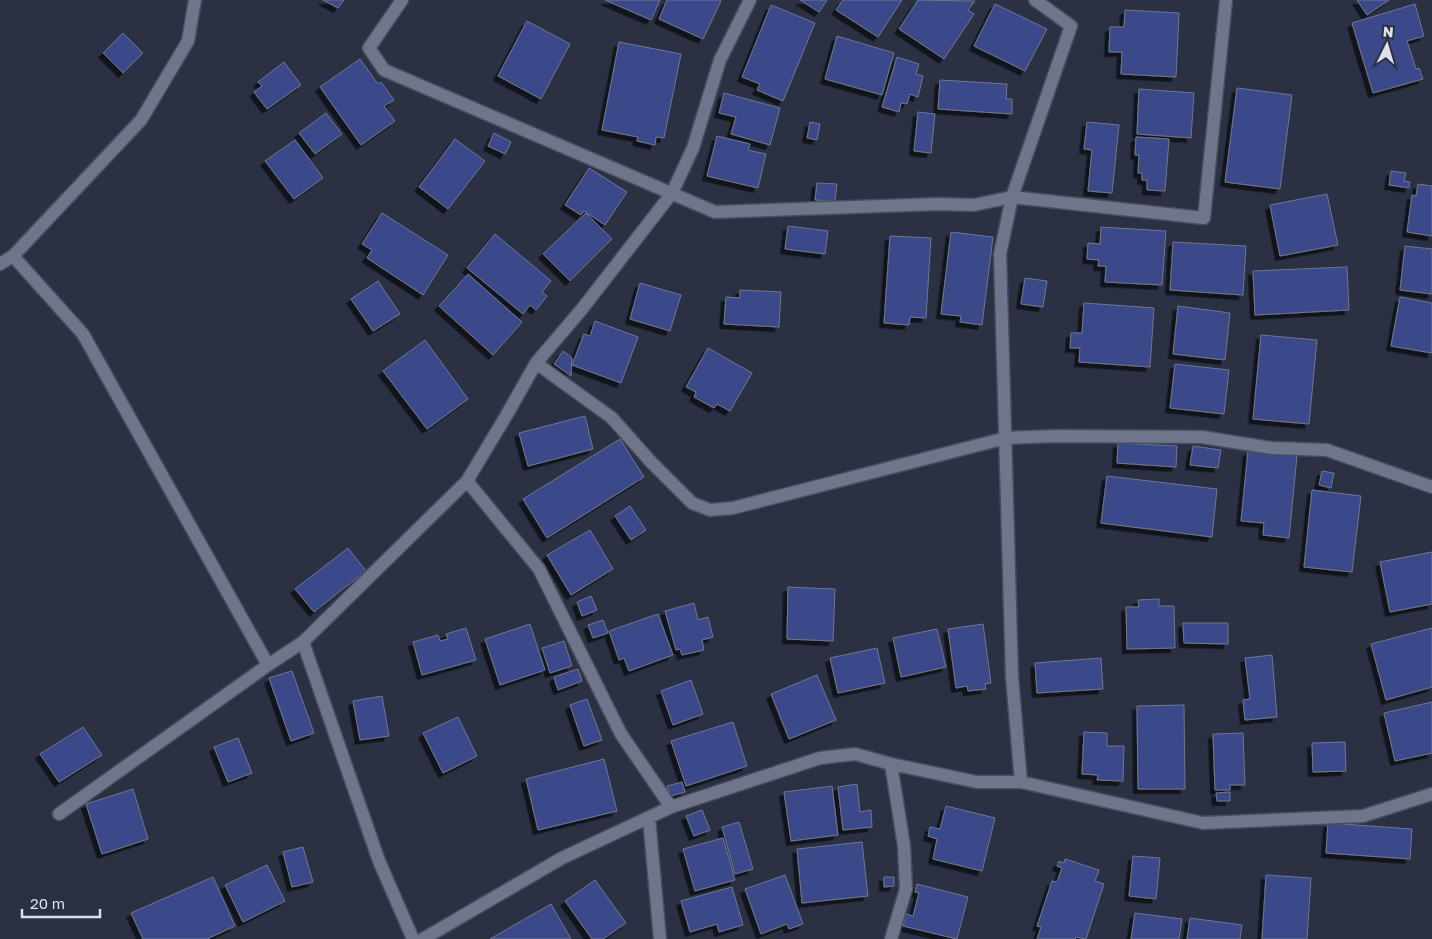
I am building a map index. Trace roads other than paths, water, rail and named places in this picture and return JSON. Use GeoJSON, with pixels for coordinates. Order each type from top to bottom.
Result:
{"type":"FeatureCollection","features":[{"type":"Feature","properties":{"kind":"street"},"geometry":{"type":"LineString","coordinates":[[0,264],[13,256],[141,120],[188,41],[195,0]]}},
{"type":"Feature","properties":{"kind":"street"},"geometry":{"type":"LineString","coordinates":[[402,0],[370,48],[384,70],[715,212],[974,204],[1012,197],[1204,218],[1226,0]]}},
{"type":"Feature","properties":{"kind":"street"},"geometry":{"type":"LineString","coordinates":[[60,814],[303,642],[467,481],[536,363],[582,309],[672,193],[693,148],[720,60],[750,0]]}},
{"type":"Feature","properties":{"kind":"street"},"geometry":{"type":"LineString","coordinates":[[1021,782],[1012,677],[1000,254],[1012,197],[1071,26],[1035,0]]}},
{"type":"Feature","properties":{"kind":"street"},"geometry":{"type":"LineString","coordinates":[[13,256],[83,334],[268,665]]}},
{"type":"Feature","properties":{"kind":"street"},"geometry":{"type":"LineString","coordinates":[[536,363],[612,418],[651,462],[692,503],[710,510],[733,508],[1006,438],[1056,436],[1202,437],[1272,448],[1327,450],[1432,487]]}},
{"type":"Feature","properties":{"kind":"street"},"geometry":{"type":"LineString","coordinates":[[467,481],[539,568],[621,734],[671,808]]}},
{"type":"Feature","properties":{"kind":"street"},"geometry":{"type":"LineString","coordinates":[[303,642],[379,861],[413,939]]}},
{"type":"Feature","properties":{"kind":"street"},"geometry":{"type":"LineString","coordinates":[[423,939],[562,858],[649,818],[671,808],[820,758],[855,754],[891,764],[977,782],[1021,782],[1202,823],[1363,816],[1432,794]]}},
{"type":"Feature","properties":{"kind":"street"},"geometry":{"type":"LineString","coordinates":[[891,764],[904,846],[906,890],[891,939]]}},
{"type":"Feature","properties":{"kind":"street"},"geometry":{"type":"LineString","coordinates":[[649,818],[660,939]]}}]}
